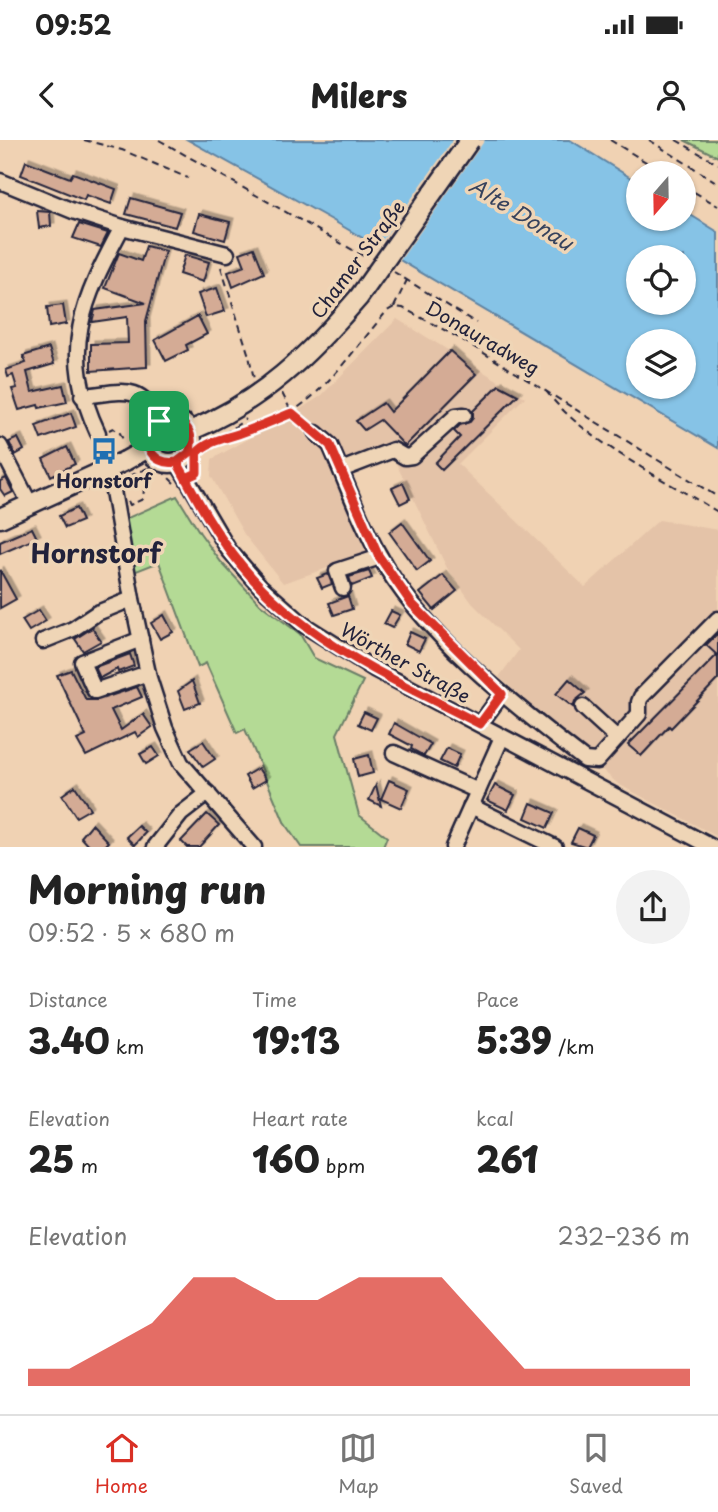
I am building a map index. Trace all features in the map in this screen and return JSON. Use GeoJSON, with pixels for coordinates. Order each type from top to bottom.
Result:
{"type":"FeatureCollection","features":[{"type":"Feature","properties":{"kind":"main road","name":"Chamer Straße"},"geometry":{"type":"LineString","coordinates":[[190,423],[212,422],[239,407],[287,373],[310,352],[359,297],[470,140]]}},
{"type":"Feature","properties":{"kind":"main road"},"geometry":{"type":"LineString","coordinates":[[0,518],[134,459],[152,455],[163,463],[177,462],[189,453],[192,439],[190,423],[157,416],[134,459]]}},
{"type":"Feature","properties":{"kind":"street"},"geometry":{"type":"LineString","coordinates":[[0,181],[73,211],[122,227],[222,253]]}},
{"type":"Feature","properties":{"kind":"street"},"geometry":{"type":"LineString","coordinates":[[98,433],[82,396],[76,361],[81,324],[96,277],[122,227]]}},
{"type":"Feature","properties":{"kind":"street"},"geometry":{"type":"LineString","coordinates":[[82,396],[130,393],[145,397],[157,416]]}},
{"type":"Feature","properties":{"kind":"street"},"geometry":{"type":"LineString","coordinates":[[341,470],[393,450],[405,457],[412,456],[456,416],[464,415]]}},
{"type":"Feature","properties":{"kind":"street"},"geometry":{"type":"LineString","coordinates":[[316,433],[330,445],[380,557],[412,604],[502,694],[585,760],[597,761],[639,713],[641,697],[718,619]]}},
{"type":"Feature","properties":{"kind":"street"},"geometry":{"type":"LineString","coordinates":[[0,446],[30,504]]}},
{"type":"Feature","properties":{"kind":"street"},"geometry":{"type":"LineString","coordinates":[[134,459],[132,599],[156,702],[181,763],[254,847]]}},
{"type":"Feature","properties":{"kind":"street","name":"Wörther Straße"},"geometry":{"type":"LineString","coordinates":[[177,462],[228,549],[260,586],[288,612],[350,656],[712,847]]}},
{"type":"Feature","properties":{"kind":"street"},"geometry":{"type":"LineString","coordinates":[[343,588],[338,571],[380,557]]}},
{"type":"Feature","properties":{"kind":"street"},"geometry":{"type":"LineString","coordinates":[[43,641],[73,629],[97,613],[132,599]]}},
{"type":"Feature","properties":{"kind":"street"},"geometry":{"type":"LineString","coordinates":[[141,639],[82,662],[94,691],[148,673]]}},
{"type":"Feature","properties":{"kind":"street"},"geometry":{"type":"LineString","coordinates":[[480,724],[502,694]]}},
{"type":"Feature","properties":{"kind":"street"},"geometry":{"type":"LineString","coordinates":[[583,708],[617,738]]}},
{"type":"Feature","properties":{"kind":"street"},"geometry":{"type":"LineString","coordinates":[[453,847],[502,737]]}},
{"type":"Feature","properties":{"kind":"street"},"geometry":{"type":"LineString","coordinates":[[394,753],[478,791]]}},
{"type":"Feature","properties":{"kind":"street"},"geometry":{"type":"LineString","coordinates":[[155,847],[181,814],[208,793]]}},
{"type":"Feature","properties":{"kind":"street"},"geometry":{"type":"LineString","coordinates":[[471,806],[553,847]]}},
{"type":"Feature","properties":{"kind":"path"},"geometry":{"type":"LineString","coordinates":[[85,140],[122,150],[188,178]]}},
{"type":"Feature","properties":{"kind":"path"},"geometry":{"type":"LineString","coordinates":[[159,140],[373,261]]}},
{"type":"Feature","properties":{"kind":"path"},"geometry":{"type":"LineString","coordinates":[[610,140],[644,161]]}},
{"type":"Feature","properties":{"kind":"path"},"geometry":{"type":"LineString","coordinates":[[649,140],[718,183]]}},
{"type":"Feature","properties":{"kind":"path"},"geometry":{"type":"LineString","coordinates":[[676,140],[718,164]]}},
{"type":"Feature","properties":{"kind":"path"},"geometry":{"type":"LineString","coordinates":[[696,193],[718,206]]}},
{"type":"Feature","properties":{"kind":"path"},"geometry":{"type":"LineString","coordinates":[[222,253],[255,380]]}},
{"type":"Feature","properties":{"kind":"path"},"geometry":{"type":"LineString","coordinates":[[384,268],[477,323]]}},
{"type":"Feature","properties":{"kind":"path"},"geometry":{"type":"LineString","coordinates":[[190,423],[167,406],[157,416],[147,415],[134,459],[164,473],[173,484],[197,473],[197,453],[202,447],[292,413],[317,392],[387,311],[394,307],[407,280]]}},
{"type":"Feature","properties":{"kind":"path","name":"Donauradweg"},"geometry":{"type":"LineString","coordinates":[[394,307],[412,311],[546,390],[558,407],[581,426],[718,512]]}},
{"type":"Feature","properties":{"kind":"path"},"geometry":{"type":"LineString","coordinates":[[546,390],[718,497]]}},
{"type":"Feature","properties":{"kind":"path"},"geometry":{"type":"LineString","coordinates":[[282,392],[292,413],[316,433]]}},
{"type":"Feature","properties":{"kind":"path"},"geometry":{"type":"LineString","coordinates":[[113,428],[120,433],[124,442]]}},
{"type":"Feature","properties":{"kind":"path"},"geometry":{"type":"LineString","coordinates":[[130,505],[144,499],[144,488]]}},
{"type":"Feature","properties":{"kind":"shaded area"},"geometry":{"type":"Polygon","coordinates":[[[397,319],[525,397],[458,464],[585,587],[659,520],[718,530],[718,837],[618,784],[499,677],[519,650],[472,603],[447,568],[392,455],[339,478],[375,552],[283,583],[244,534],[211,476],[212,459],[321,396],[397,319]]]}},
{"type":"Feature","properties":{"kind":"green space"},"geometry":{"type":"Polygon","coordinates":[[[684,140],[718,140],[718,157],[684,140]]]}},
{"type":"Feature","properties":{"kind":"green space"},"geometry":{"type":"Polygon","coordinates":[[[170,426],[181,431],[186,442],[181,453],[170,458],[159,453],[154,442],[159,431],[170,426]]]}},
{"type":"Feature","properties":{"kind":"green space"},"geometry":{"type":"Polygon","coordinates":[[[177,496],[221,562],[260,604],[300,634],[314,658],[363,681],[337,734],[359,815],[387,837],[383,847],[301,847],[285,824],[245,729],[237,733],[206,663],[198,667],[159,562],[134,572],[123,520],[177,496]]]}},
{"type":"Feature","properties":{"kind":"water","name":"Alte Donau"},"geometry":{"type":"Polygon","coordinates":[[[188,140],[570,140],[626,175],[626,231],[696,231],[696,218],[718,232],[718,448],[635,399],[696,399],[696,329],[626,329],[626,394],[332,220],[188,140]]]}},
{"type":"Feature","properties":{"kind":"pier"},"geometry":{"type":"Polygon","coordinates":[[[453,140],[485,140],[399,262],[376,249],[453,140]]]}},
{"type":"Feature","properties":{"kind":"building"},"geometry":{"type":"Polygon","coordinates":[[[26,161],[70,178],[73,173],[116,189],[111,204],[86,195],[84,200],[21,175],[26,161]]]}},
{"type":"Feature","properties":{"kind":"building"},"geometry":{"type":"Polygon","coordinates":[[[131,198],[180,212],[175,227],[126,214],[131,198]]]}},
{"type":"Feature","properties":{"kind":"building"},"geometry":{"type":"Polygon","coordinates":[[[37,211],[50,212],[51,226],[39,228],[37,211]]]}},
{"type":"Feature","properties":{"kind":"building"},"geometry":{"type":"Polygon","coordinates":[[[199,214],[230,222],[225,240],[194,231],[199,214]]]}},
{"type":"Feature","properties":{"kind":"building"},"geometry":{"type":"Polygon","coordinates":[[[79,224],[108,233],[101,247],[73,238],[79,224]]]}},
{"type":"Feature","properties":{"kind":"building"},"geometry":{"type":"Polygon","coordinates":[[[146,246],[165,251],[146,321],[147,367],[91,371],[91,344],[128,343],[127,317],[92,322],[95,310],[146,303],[105,288],[119,253],[141,261],[146,246]]]}},
{"type":"Feature","properties":{"kind":"building"},"geometry":{"type":"Polygon","coordinates":[[[254,248],[264,273],[233,287],[228,272],[245,266],[240,253],[254,248]]]}},
{"type":"Feature","properties":{"kind":"building"},"geometry":{"type":"Polygon","coordinates":[[[185,255],[209,262],[203,282],[179,274],[185,255]]]}},
{"type":"Feature","properties":{"kind":"building"},"geometry":{"type":"Polygon","coordinates":[[[217,288],[225,311],[206,317],[198,294],[217,288]]]}},
{"type":"Feature","properties":{"kind":"building"},"geometry":{"type":"Polygon","coordinates":[[[63,305],[66,324],[49,327],[47,307],[63,305]]]}},
{"type":"Feature","properties":{"kind":"building"},"geometry":{"type":"Polygon","coordinates":[[[198,316],[207,334],[186,345],[188,350],[166,361],[155,340],[198,316]]]}},
{"type":"Feature","properties":{"kind":"building"},"geometry":{"type":"Polygon","coordinates":[[[49,348],[54,364],[27,372],[32,392],[63,385],[67,402],[19,410],[12,389],[17,388],[13,375],[8,377],[6,370],[26,363],[23,356],[49,348]]]}},
{"type":"Feature","properties":{"kind":"building"},"geometry":{"type":"Polygon","coordinates":[[[450,351],[476,374],[405,446],[380,420],[364,430],[356,421],[383,403],[390,412],[450,351]]]}},
{"type":"Feature","properties":{"kind":"building"},"geometry":{"type":"Polygon","coordinates":[[[499,385],[518,395],[442,470],[435,463],[460,437],[454,431],[460,425],[470,422],[473,411],[499,385]]]}},
{"type":"Feature","properties":{"kind":"building"},"geometry":{"type":"Polygon","coordinates":[[[71,413],[76,427],[41,439],[36,426],[71,413]]]}},
{"type":"Feature","properties":{"kind":"building"},"geometry":{"type":"Polygon","coordinates":[[[18,438],[24,450],[15,455],[9,442],[18,438]]]}},
{"type":"Feature","properties":{"kind":"building"},"geometry":{"type":"Polygon","coordinates":[[[67,447],[75,464],[51,476],[43,459],[67,447]]]}},
{"type":"Feature","properties":{"kind":"building"},"geometry":{"type":"Polygon","coordinates":[[[6,478],[13,492],[5,496],[0,489],[0,481],[6,478]]]}},
{"type":"Feature","properties":{"kind":"building"},"geometry":{"type":"Polygon","coordinates":[[[403,483],[410,499],[400,504],[392,488],[403,483]]]}},
{"type":"Feature","properties":{"kind":"building"},"geometry":{"type":"Polygon","coordinates":[[[76,508],[82,521],[65,528],[59,516],[76,508]]]}},
{"type":"Feature","properties":{"kind":"building"},"geometry":{"type":"Polygon","coordinates":[[[402,522],[430,561],[417,571],[389,532],[402,522]]]}},
{"type":"Feature","properties":{"kind":"building"},"geometry":{"type":"Polygon","coordinates":[[[32,528],[37,538],[0,554],[0,542],[32,528]]]}},
{"type":"Feature","properties":{"kind":"building"},"geometry":{"type":"Polygon","coordinates":[[[0,570],[16,599],[0,608],[0,570]]]}},
{"type":"Feature","properties":{"kind":"building"},"geometry":{"type":"Polygon","coordinates":[[[369,571],[372,578],[352,586],[349,577],[369,571]]]}},
{"type":"Feature","properties":{"kind":"building"},"geometry":{"type":"Polygon","coordinates":[[[328,574],[332,584],[322,588],[317,578],[328,574]]]}},
{"type":"Feature","properties":{"kind":"building"},"geometry":{"type":"Polygon","coordinates":[[[443,575],[457,591],[434,610],[420,593],[443,575]]]}},
{"type":"Feature","properties":{"kind":"building"},"geometry":{"type":"Polygon","coordinates":[[[348,596],[352,609],[334,615],[329,603],[348,596]]]}},
{"type":"Feature","properties":{"kind":"building"},"geometry":{"type":"Polygon","coordinates":[[[39,610],[46,621],[29,631],[22,620],[39,610]]]}},
{"type":"Feature","properties":{"kind":"building"},"geometry":{"type":"Polygon","coordinates":[[[391,611],[400,615],[392,628],[384,624],[391,611]]]}},
{"type":"Feature","properties":{"kind":"building"},"geometry":{"type":"Polygon","coordinates":[[[164,615],[173,632],[160,639],[151,623],[164,615]]]}},
{"type":"Feature","properties":{"kind":"building"},"geometry":{"type":"Polygon","coordinates":[[[92,628],[101,641],[83,651],[75,639],[92,628]]]}},
{"type":"Feature","properties":{"kind":"building"},"geometry":{"type":"Polygon","coordinates":[[[410,632],[425,639],[419,651],[405,644],[410,632]]]}},
{"type":"Feature","properties":{"kind":"building"},"geometry":{"type":"Polygon","coordinates":[[[718,633],[718,679],[641,756],[628,745],[717,655],[706,645],[718,633]]]}},
{"type":"Feature","properties":{"kind":"building"},"geometry":{"type":"Polygon","coordinates":[[[130,654],[134,666],[118,672],[117,669],[100,678],[95,667],[130,654]]]}},
{"type":"Feature","properties":{"kind":"building"},"geometry":{"type":"Polygon","coordinates":[[[71,670],[86,700],[98,700],[137,687],[142,697],[111,710],[121,730],[143,714],[152,727],[138,737],[135,732],[86,756],[77,740],[86,736],[57,675],[71,670]]]}},
{"type":"Feature","properties":{"kind":"building"},"geometry":{"type":"Polygon","coordinates":[[[569,679],[585,693],[575,701],[573,707],[556,694],[569,679]]]}},
{"type":"Feature","properties":{"kind":"building"},"geometry":{"type":"Polygon","coordinates":[[[192,681],[200,703],[185,709],[178,691],[192,681]]]}},
{"type":"Feature","properties":{"kind":"building"},"geometry":{"type":"Polygon","coordinates":[[[364,712],[377,718],[371,730],[358,724],[364,712]]]}},
{"type":"Feature","properties":{"kind":"building"},"geometry":{"type":"Polygon","coordinates":[[[394,723],[431,744],[424,756],[389,734],[394,723]]]}},
{"type":"Feature","properties":{"kind":"building"},"geometry":{"type":"Polygon","coordinates":[[[203,741],[215,759],[203,767],[190,749],[203,741]]]}},
{"type":"Feature","properties":{"kind":"building"},"geometry":{"type":"Polygon","coordinates":[[[153,747],[159,756],[146,764],[140,754],[153,747]]]}},
{"type":"Feature","properties":{"kind":"building"},"geometry":{"type":"Polygon","coordinates":[[[447,748],[460,754],[454,768],[440,761],[447,748]]]}},
{"type":"Feature","properties":{"kind":"building"},"geometry":{"type":"Polygon","coordinates":[[[369,755],[373,773],[358,777],[354,759],[369,755]]]}},
{"type":"Feature","properties":{"kind":"building"},"geometry":{"type":"Polygon","coordinates":[[[258,768],[266,780],[252,788],[245,776],[258,768]]]}},
{"type":"Feature","properties":{"kind":"building"},"geometry":{"type":"Polygon","coordinates":[[[389,780],[409,789],[401,808],[381,799],[389,780]]]}},
{"type":"Feature","properties":{"kind":"building"},"geometry":{"type":"Polygon","coordinates":[[[376,785],[381,806],[369,800],[376,785]]]}},
{"type":"Feature","properties":{"kind":"building"},"geometry":{"type":"Polygon","coordinates":[[[495,785],[515,795],[508,810],[487,800],[495,785]]]}},
{"type":"Feature","properties":{"kind":"building"},"geometry":{"type":"Polygon","coordinates":[[[75,786],[90,809],[76,817],[62,795],[75,786]]]}},
{"type":"Feature","properties":{"kind":"building"},"geometry":{"type":"Polygon","coordinates":[[[531,803],[554,813],[547,828],[525,818],[531,803]]]}},
{"type":"Feature","properties":{"kind":"building"},"geometry":{"type":"Polygon","coordinates":[[[207,814],[219,825],[199,847],[187,847],[181,841],[207,814]]]}},
{"type":"Feature","properties":{"kind":"building"},"geometry":{"type":"Polygon","coordinates":[[[92,824],[109,842],[104,847],[90,847],[81,837],[92,824]]]}},
{"type":"Feature","properties":{"kind":"building"},"geometry":{"type":"Polygon","coordinates":[[[139,826],[146,833],[135,845],[127,837],[139,826]]]}},
{"type":"Feature","properties":{"kind":"building"},"geometry":{"type":"Polygon","coordinates":[[[578,828],[593,835],[587,847],[571,842],[578,828]]]}},
{"type":"Feature","properties":{"kind":"place","name":"Hornstorf"},"geometry":{"type":"Point","coordinates":[104,451]}},
{"type":"Feature","properties":{"kind":"district","name":"Hornstorf"},"geometry":{"type":"Point","coordinates":[96,552]}},
{"type":"Feature","properties":{"kind":"route"},"geometry":{"type":"LineString","coordinates":[[159,421],[150,430],[148,449],[163,463],[177,462],[206,514],[228,549],[280,605],[327,642],[350,656],[480,724],[502,694],[433,627],[395,580],[378,555],[330,445],[292,413],[202,447],[197,453],[197,473],[186,478],[177,462],[189,453],[192,439],[190,431],[180,421],[159,421]]}}]}
